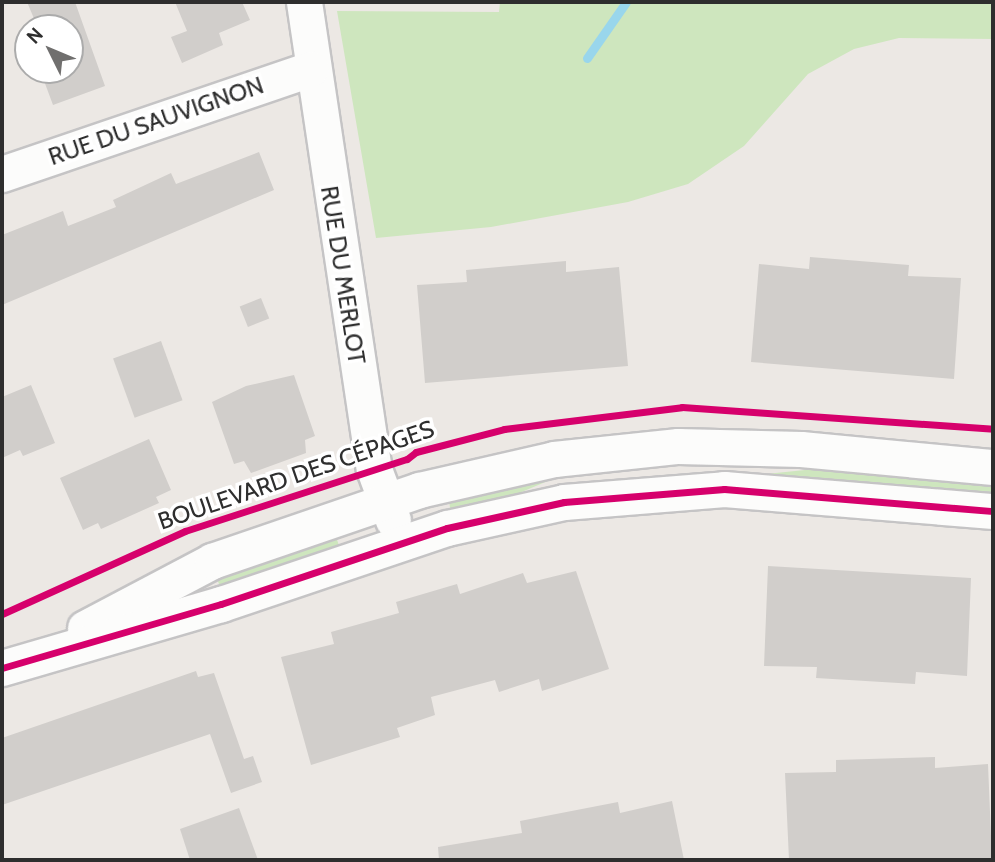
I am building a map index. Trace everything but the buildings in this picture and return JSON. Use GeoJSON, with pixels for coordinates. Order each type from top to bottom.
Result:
{"type":"FeatureCollection","features":[{"type":"Feature","properties":{"kind":"street","name":"RUE DU MERLOT"},"geometry":{"type":"LineString","coordinates":[[304,2],[311,69],[374,469],[401,543]]}},
{"type":"Feature","properties":{"kind":"street","name":"RUE DU SAUVIGNON"},"geometry":{"type":"LineString","coordinates":[[4,164],[311,69]]}},
{"type":"Feature","properties":{"kind":"street"},"geometry":{"type":"LineString","coordinates":[[15,664],[212,561],[385,500],[554,459],[678,446],[801,449],[993,467]]}},
{"type":"Feature","properties":{"kind":"street"},"geometry":{"type":"LineString","coordinates":[[15,664],[221,604],[401,543],[510,512],[674,490],[792,493],[993,511]]}},
{"type":"Feature","properties":{"kind":"green space"},"geometry":{"type":"Polygon","coordinates":[[[500,2],[993,2],[993,39],[899,38],[854,49],[808,74],[744,146],[688,184],[628,202],[491,227],[376,238],[337,11],[499,12],[500,2]]]}},
{"type":"Feature","properties":{"kind":"green space"},"geometry":{"type":"Polygon","coordinates":[[[834,467],[993,479],[993,499],[764,479],[766,474],[834,467]]]}},
{"type":"Feature","properties":{"kind":"green space"},"geometry":{"type":"Polygon","coordinates":[[[562,475],[491,505],[451,514],[448,494],[562,475]]]}},
{"type":"Feature","properties":{"kind":"green space"},"geometry":{"type":"Polygon","coordinates":[[[334,531],[341,551],[222,592],[215,572],[334,531]]]}},
{"type":"Feature","properties":{"kind":"waterway"},"geometry":{"type":"LineString","coordinates":[[587,58],[626,2]]}},
{"type":"Feature","properties":{"kind":"cycle path","name":"BOULEVARD DES CÉPAGES"},"geometry":{"type":"LineString","coordinates":[[2,614],[185,531],[407,459],[416,452],[504,429],[682,407],[993,429]]}},
{"type":"Feature","properties":{"kind":"cycle path"},"geometry":{"type":"LineString","coordinates":[[2,668],[221,604],[447,528],[564,502],[724,489],[993,511]]}}]}
